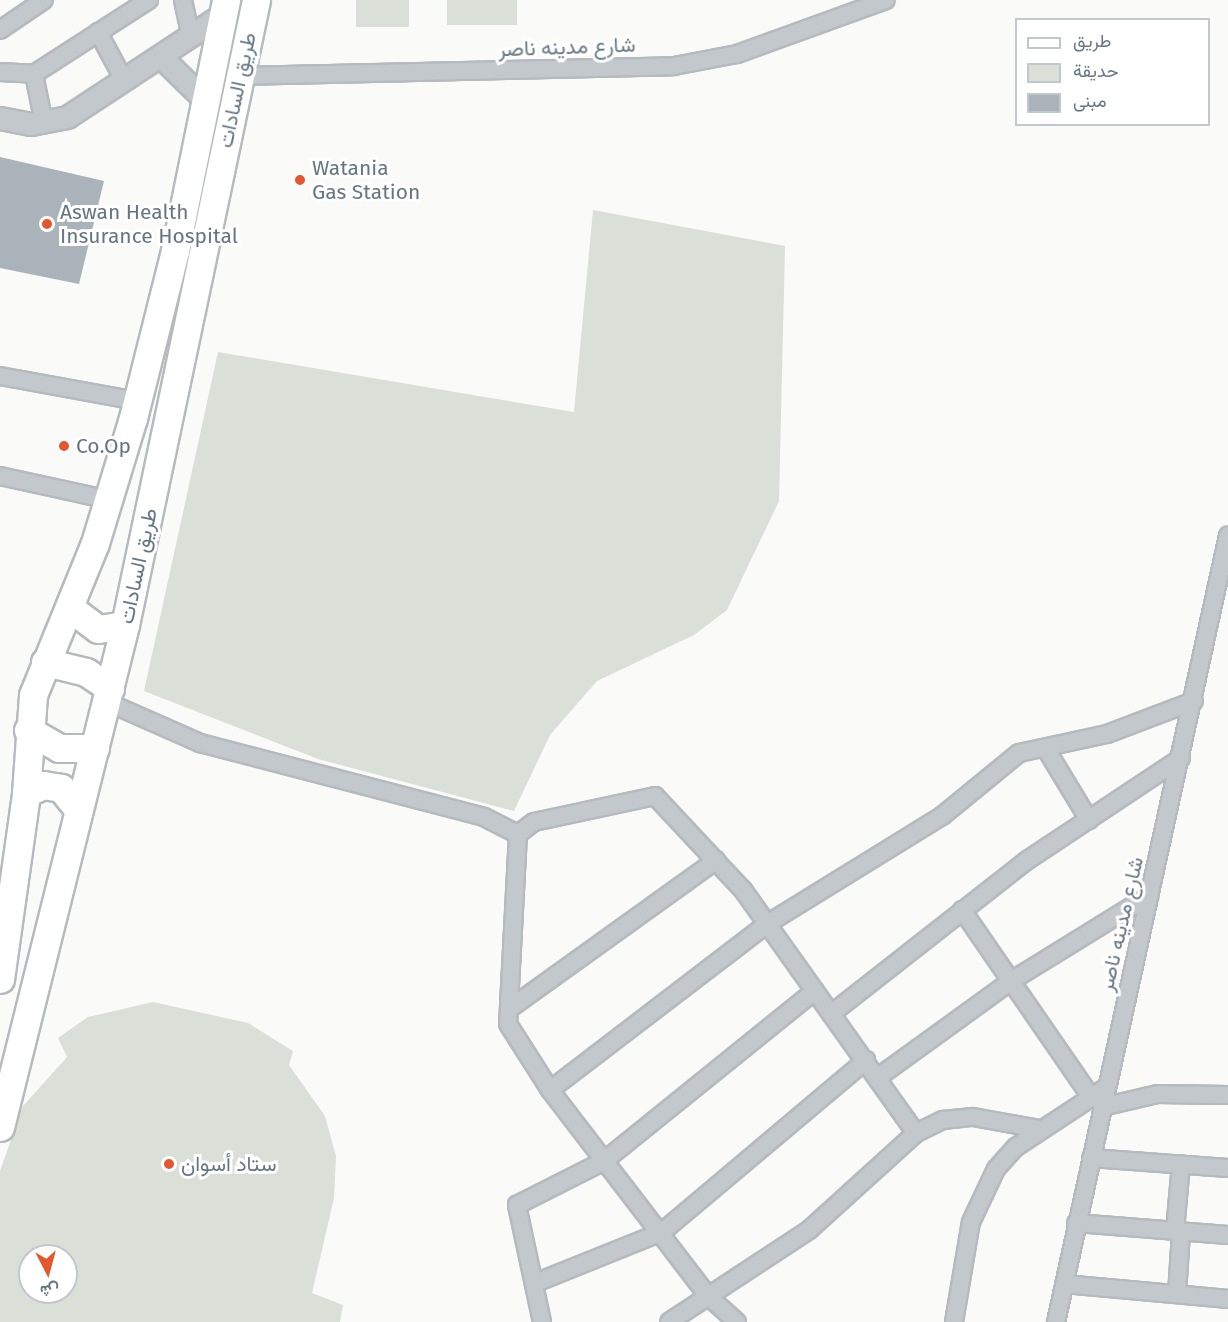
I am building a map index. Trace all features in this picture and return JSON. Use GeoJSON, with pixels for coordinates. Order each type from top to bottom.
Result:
{"type":"FeatureCollection","features":[{"type":"Feature","properties":{"kind":"main road","name":"طريق السادات"},"geometry":{"type":"LineString","coordinates":[[0,1127],[125,625],[256,0]]}},
{"type":"Feature","properties":{"kind":"main road","name":"طريق السادات"},"geometry":{"type":"LineString","coordinates":[[0,979],[26,793],[28,730],[45,662],[70,608],[110,500],[138,401],[225,7]]}},
{"type":"Feature","properties":{"kind":"main road"},"geometry":{"type":"LineString","coordinates":[[70,608],[98,629],[125,625]]}},
{"type":"Feature","properties":{"kind":"main road"},"geometry":{"type":"LineString","coordinates":[[45,662],[86,672],[109,695]]}},
{"type":"Feature","properties":{"kind":"main road"},"geometry":{"type":"LineString","coordinates":[[28,730],[59,748],[95,748]]}},
{"type":"Feature","properties":{"kind":"main road"},"geometry":{"type":"LineString","coordinates":[[26,793],[43,785],[61,788],[78,809]]}},
{"type":"Feature","properties":{"kind":"street"},"geometry":{"type":"LineString","coordinates":[[0,30],[44,0]]}},
{"type":"Feature","properties":{"kind":"street"},"geometry":{"type":"LineString","coordinates":[[0,72],[34,74],[149,0]]}},
{"type":"Feature","properties":{"kind":"street"},"geometry":{"type":"LineString","coordinates":[[183,0],[191,38]]}},
{"type":"Feature","properties":{"kind":"street","name":"شارع مدينه ناصر"},"geometry":{"type":"LineString","coordinates":[[239,76],[674,66],[747,51],[866,3],[886,0]]}},
{"type":"Feature","properties":{"kind":"street"},"geometry":{"type":"LineString","coordinates":[[0,118],[44,124],[67,117],[191,38],[225,7]]}},
{"type":"Feature","properties":{"kind":"street"},"geometry":{"type":"LineString","coordinates":[[98,32],[124,80]]}},
{"type":"Feature","properties":{"kind":"street"},"geometry":{"type":"LineString","coordinates":[[160,57],[206,101]]}},
{"type":"Feature","properties":{"kind":"street"},"geometry":{"type":"LineString","coordinates":[[34,74],[44,124]]}},
{"type":"Feature","properties":{"kind":"street"},"geometry":{"type":"LineString","coordinates":[[0,376],[138,401]]}},
{"type":"Feature","properties":{"kind":"street"},"geometry":{"type":"LineString","coordinates":[[0,476],[110,500]]}},
{"type":"Feature","properties":{"kind":"street","name":"شارع مدينه ناصر"},"geometry":{"type":"LineString","coordinates":[[1097,1102],[1107,1087],[1194,700],[1228,536]]}},
{"type":"Feature","properties":{"kind":"street"},"geometry":{"type":"LineString","coordinates":[[109,695],[200,743],[484,817],[518,834]]}},
{"type":"Feature","properties":{"kind":"street"},"geometry":{"type":"LineString","coordinates":[[550,1090],[767,924],[942,816],[1019,753],[1107,734],[1194,700]]}},
{"type":"Feature","properties":{"kind":"street"},"geometry":{"type":"LineString","coordinates":[[1046,749],[1089,820]]}},
{"type":"Feature","properties":{"kind":"street"},"geometry":{"type":"LineString","coordinates":[[831,1014],[962,910],[1181,758]]}},
{"type":"Feature","properties":{"kind":"street"},"geometry":{"type":"LineString","coordinates":[[518,834],[534,822],[655,796],[716,860],[767,924],[916,1132]]}},
{"type":"Feature","properties":{"kind":"street"},"geometry":{"type":"LineString","coordinates":[[518,834],[508,1024],[550,1090],[604,1161],[662,1232],[708,1296],[737,1322]]}},
{"type":"Feature","properties":{"kind":"street"},"geometry":{"type":"LineString","coordinates":[[509,1009],[716,860]]}},
{"type":"Feature","properties":{"kind":"street"},"geometry":{"type":"LineString","coordinates":[[877,1078],[1011,981],[1150,895]]}},
{"type":"Feature","properties":{"kind":"street"},"geometry":{"type":"LineString","coordinates":[[962,910],[1097,1102],[1091,1158],[1056,1322]]}},
{"type":"Feature","properties":{"kind":"street"},"geometry":{"type":"LineString","coordinates":[[542,1322],[517,1205],[604,1161],[815,991]]}},
{"type":"Feature","properties":{"kind":"street"},"geometry":{"type":"LineString","coordinates":[[535,1284],[662,1232],[866,1060]]}},
{"type":"Feature","properties":{"kind":"street"},"geometry":{"type":"LineString","coordinates":[[954,1322],[971,1222],[981,1194],[996,1168],[1040,1129],[1097,1102],[1158,1094],[1228,1095]]}},
{"type":"Feature","properties":{"kind":"street"},"geometry":{"type":"LineString","coordinates":[[669,1322],[809,1230],[916,1132],[943,1120],[973,1117],[1040,1129]]}},
{"type":"Feature","properties":{"kind":"street"},"geometry":{"type":"LineString","coordinates":[[1091,1158],[1228,1168]]}},
{"type":"Feature","properties":{"kind":"street"},"geometry":{"type":"LineString","coordinates":[[1177,1294],[1181,1164]]}},
{"type":"Feature","properties":{"kind":"street"},"geometry":{"type":"LineString","coordinates":[[1076,1223],[1228,1235]]}},
{"type":"Feature","properties":{"kind":"street"},"geometry":{"type":"LineString","coordinates":[[1064,1284],[1228,1299]]}},
{"type":"Feature","properties":{"kind":"green space"},"geometry":{"type":"Polygon","coordinates":[[[356,0],[409,0],[409,27],[356,27],[356,0]]]}},
{"type":"Feature","properties":{"kind":"green space"},"geometry":{"type":"Polygon","coordinates":[[[447,0],[517,0],[517,25],[447,25],[447,0]]]}},
{"type":"Feature","properties":{"kind":"green space"},"geometry":{"type":"Polygon","coordinates":[[[593,210],[785,246],[779,501],[727,610],[694,635],[597,681],[550,735],[514,811],[318,759],[144,691],[218,352],[574,412],[593,210]]]}},
{"type":"Feature","properties":{"kind":"green space","name":"ستاد أسوان"},"geometry":{"type":"Polygon","coordinates":[[[153,1002],[248,1023],[293,1051],[289,1065],[325,1116],[336,1156],[334,1198],[312,1293],[343,1305],[340,1322],[0,1322],[0,1171],[23,1106],[67,1057],[58,1038],[88,1017],[153,1002]]]}},
{"type":"Feature","properties":{"kind":"building","name":"Aswan Health Insurance Hospital"},"geometry":{"type":"Polygon","coordinates":[[[0,157],[104,181],[79,284],[0,268],[0,157]]]}},
{"type":"Feature","properties":{"kind":"place","name":"Watania Gas Station"},"geometry":{"type":"Point","coordinates":[300,180]}},
{"type":"Feature","properties":{"kind":"place","name":"Aswan Health Insurance Hospital"},"geometry":{"type":"Point","coordinates":[47,224]}},
{"type":"Feature","properties":{"kind":"place","name":"Co.Op"},"geometry":{"type":"Point","coordinates":[64,446]}},
{"type":"Feature","properties":{"kind":"place","name":"ستاد أسوان"},"geometry":{"type":"Point","coordinates":[169,1164]}}]}
